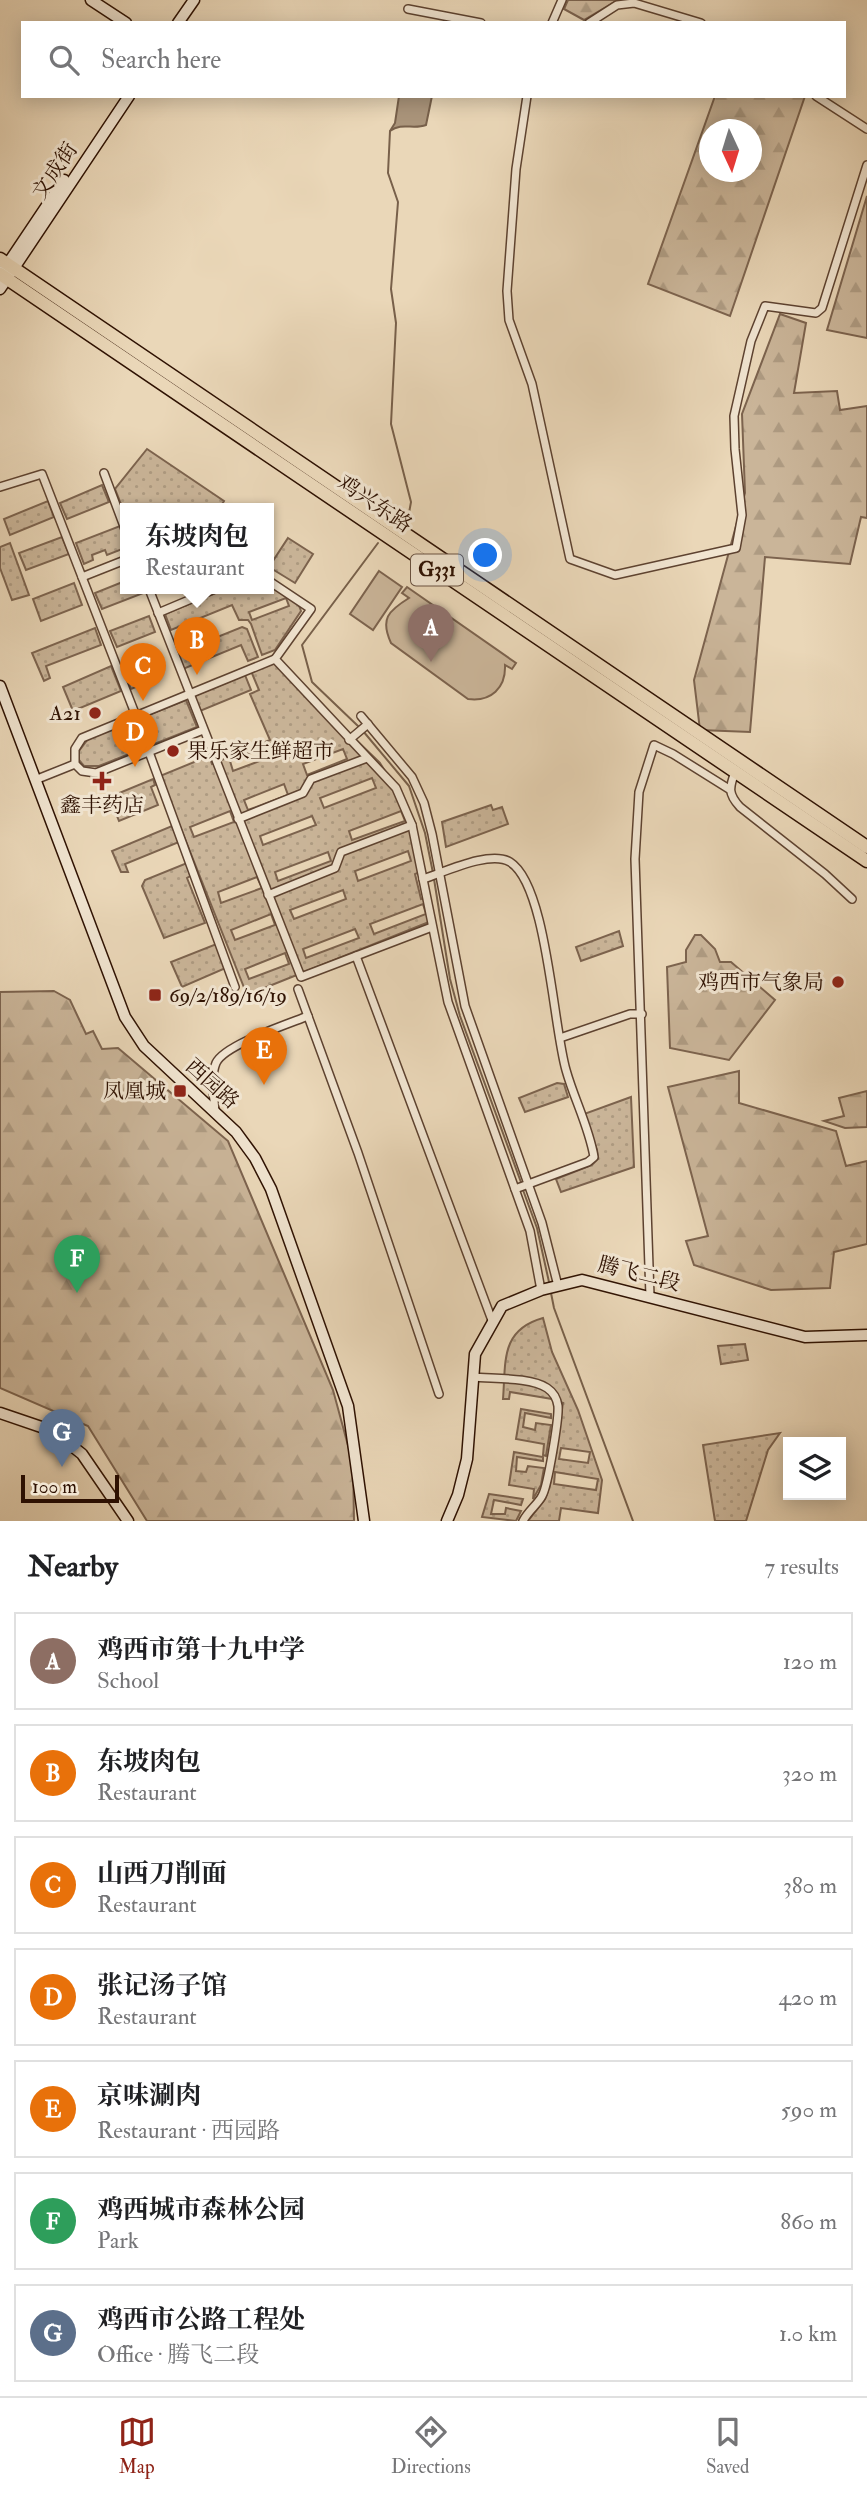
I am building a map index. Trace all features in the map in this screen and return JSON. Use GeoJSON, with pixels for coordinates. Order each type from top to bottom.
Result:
{"type":"FeatureCollection","features":[{"type":"Feature","properties":{"kind":"highway","name":"鸡兴东路"},"geometry":{"type":"LineString","coordinates":[[4,273],[867,861]]}},
{"type":"Feature","properties":{"kind":"highway","name":"鸡兴东路"},"geometry":{"type":"LineString","coordinates":[[4,273],[867,847]]}},
{"type":"Feature","properties":{"kind":"main road"},"geometry":{"type":"LineString","coordinates":[[91,0],[123,21]]}},
{"type":"Feature","properties":{"kind":"main road"},"geometry":{"type":"LineString","coordinates":[[171,21],[185,0]]}},
{"type":"Feature","properties":{"kind":"main road"},"geometry":{"type":"LineString","coordinates":[[179,21],[194,0]]}},
{"type":"Feature","properties":{"kind":"main road","name":"文成街"},"geometry":{"type":"LineString","coordinates":[[4,273],[119,98]]}},
{"type":"Feature","properties":{"kind":"main road","name":"文成街"},"geometry":{"type":"LineString","coordinates":[[4,273],[128,98]]}},
{"type":"Feature","properties":{"kind":"main road","name":"西园路"},"geometry":{"type":"LineString","coordinates":[[0,686],[125,1017],[144,1046],[236,1132],[255,1158],[271,1189],[348,1406],[364,1521]]}},
{"type":"Feature","properties":{"kind":"main road","name":"腾飞二段"},"geometry":{"type":"LineString","coordinates":[[447,1521],[458,1495],[467,1460],[475,1354],[502,1306],[541,1290],[582,1280],[804,1337],[867,1335]]}},
{"type":"Feature","properties":{"kind":"main road"},"geometry":{"type":"LineString","coordinates":[[0,1413],[53,1432],[82,1454],[128,1521]]}},
{"type":"Feature","properties":{"kind":"street"},"geometry":{"type":"LineString","coordinates":[[553,21],[562,0]]}},
{"type":"Feature","properties":{"kind":"street"},"geometry":{"type":"LineString","coordinates":[[592,21],[617,5],[634,4],[694,21]]}},
{"type":"Feature","properties":{"kind":"street"},"geometry":{"type":"LineString","coordinates":[[408,9],[471,21]]}},
{"type":"Feature","properties":{"kind":"street"},"geometry":{"type":"LineString","coordinates":[[527,98],[516,169],[507,291],[509,320],[532,384],[570,559],[615,575],[736,548],[742,515],[734,416],[751,341],[765,306],[816,313],[822,308],[867,165]]}},
{"type":"Feature","properties":{"kind":"street"},"geometry":{"type":"LineString","coordinates":[[819,98],[867,129]]}},
{"type":"Feature","properties":{"kind":"street"},"geometry":{"type":"LineString","coordinates":[[104,473],[120,516]]}},
{"type":"Feature","properties":{"kind":"street"},"geometry":{"type":"LineString","coordinates":[[0,487],[42,474],[136,716]]}},
{"type":"Feature","properties":{"kind":"street"},"geometry":{"type":"LineString","coordinates":[[82,577],[120,562]]}},
{"type":"Feature","properties":{"kind":"street"},"geometry":{"type":"LineString","coordinates":[[203,730],[96,774],[82,771],[75,764],[75,749],[82,738],[275,659],[311,610],[274,584]]}},
{"type":"Feature","properties":{"kind":"street"},"geometry":{"type":"LineString","coordinates":[[151,594],[301,977],[432,927]]}},
{"type":"Feature","properties":{"kind":"street"},"geometry":{"type":"LineString","coordinates":[[158,613],[203,594]]}},
{"type":"Feature","properties":{"kind":"street"},"geometry":{"type":"LineString","coordinates":[[275,659],[396,788],[412,827],[448,1002],[529,1227],[541,1290]]}},
{"type":"Feature","properties":{"kind":"street"},"geometry":{"type":"LineString","coordinates":[[361,716],[412,778],[424,803],[465,1006],[542,1223],[558,1286]]}},
{"type":"Feature","properties":{"kind":"street"},"geometry":{"type":"LineString","coordinates":[[349,740],[368,724]]}},
{"type":"Feature","properties":{"kind":"street"},"geometry":{"type":"LineString","coordinates":[[650,1296],[635,859],[639,792],[654,745],[729,789]]}},
{"type":"Feature","properties":{"kind":"street"},"geometry":{"type":"LineString","coordinates":[[149,752],[235,987]]}},
{"type":"Feature","properties":{"kind":"street"},"geometry":{"type":"LineString","coordinates":[[239,819],[303,793],[311,779],[367,758]]}},
{"type":"Feature","properties":{"kind":"street"},"geometry":{"type":"LineString","coordinates":[[36,780],[75,764]]}},
{"type":"Feature","properties":{"kind":"street"},"geometry":{"type":"LineString","coordinates":[[735,772],[729,789],[731,797],[740,807],[825,874],[852,899]]}},
{"type":"Feature","properties":{"kind":"street"},"geometry":{"type":"LineString","coordinates":[[268,895],[335,868],[341,852],[429,823]]}},
{"type":"Feature","properties":{"kind":"street"},"geometry":{"type":"LineString","coordinates":[[423,879],[482,859],[508,861],[518,869],[529,887],[540,924],[566,1071],[594,1157],[588,1162],[515,1189]]}},
{"type":"Feature","properties":{"kind":"street"},"geometry":{"type":"LineString","coordinates":[[356,956],[492,1323]]}},
{"type":"Feature","properties":{"kind":"street"},"geometry":{"type":"LineString","coordinates":[[298,989],[376,1206],[439,1394]]}},
{"type":"Feature","properties":{"kind":"street"},"geometry":{"type":"LineString","coordinates":[[560,1038],[630,1014],[642,1014]]}},
{"type":"Feature","properties":{"kind":"street"},"geometry":{"type":"LineString","coordinates":[[215,1113],[213,1079],[217,1062],[228,1049],[308,1016]]}},
{"type":"Feature","properties":{"kind":"street"},"geometry":{"type":"LineString","coordinates":[[529,1227],[542,1223]]}},
{"type":"Feature","properties":{"kind":"street"},"geometry":{"type":"LineString","coordinates":[[536,1260],[550,1256]]}},
{"type":"Feature","properties":{"kind":"street"},"geometry":{"type":"LineString","coordinates":[[473,1377],[531,1382],[547,1387],[555,1396],[558,1405],[544,1490],[523,1521]]}},
{"type":"Feature","properties":{"kind":"green space"},"geometry":{"type":"Polygon","coordinates":[[[568,0],[618,0],[584,20],[564,9],[568,0]]]}},
{"type":"Feature","properties":{"kind":"green space"},"geometry":{"type":"Polygon","coordinates":[[[714,98],[804,98],[730,316],[648,284],[699,141],[699,182],[762,182],[762,119],[707,119],[714,98]]]}},
{"type":"Feature","properties":{"kind":"green space"},"geometry":{"type":"Polygon","coordinates":[[[867,196],[867,338],[827,330],[867,196]]]}},
{"type":"Feature","properties":{"kind":"green space"},"geometry":{"type":"Polygon","coordinates":[[[780,314],[806,323],[794,393],[837,391],[840,410],[867,406],[867,518],[861,517],[850,564],[765,557],[750,732],[700,730],[694,680],[745,493],[742,414],[780,314]]]}},
{"type":"Feature","properties":{"kind":"green space"},"geometry":{"type":"Polygon","coordinates":[[[147,449],[224,501],[121,503],[115,489],[147,449]]]}},
{"type":"Feature","properties":{"kind":"green space"},"geometry":{"type":"Polygon","coordinates":[[[102,485],[109,502],[67,519],[60,503],[102,485]]]}},
{"type":"Feature","properties":{"kind":"green space"},"geometry":{"type":"Polygon","coordinates":[[[48,501],[54,517],[10,535],[4,519],[48,501]]]}},
{"type":"Feature","properties":{"kind":"green space"},"geometry":{"type":"Polygon","coordinates":[[[120,526],[120,550],[107,555],[105,550],[92,555],[93,560],[84,564],[76,543],[120,526]]]}},
{"type":"Feature","properties":{"kind":"green space"},"geometry":{"type":"Polygon","coordinates":[[[62,537],[69,554],[26,570],[19,553],[62,537]]]}},
{"type":"Feature","properties":{"kind":"green space"},"geometry":{"type":"Polygon","coordinates":[[[288,538],[313,554],[295,583],[274,570],[274,559],[288,538]]]}},
{"type":"Feature","properties":{"kind":"green space"},"geometry":{"type":"Polygon","coordinates":[[[10,543],[29,595],[12,600],[0,568],[0,547],[10,543]]]}},
{"type":"Feature","properties":{"kind":"green space"},"geometry":{"type":"Polygon","coordinates":[[[379,571],[402,587],[373,630],[350,614],[379,571]]]}},
{"type":"Feature","properties":{"kind":"green space"},"geometry":{"type":"Polygon","coordinates":[[[74,583],[82,605],[41,621],[33,599],[74,583]]]}},
{"type":"Feature","properties":{"kind":"green space"},"geometry":{"type":"Polygon","coordinates":[[[120,583],[120,594],[141,594],[102,609],[95,593],[120,583]]]}},
{"type":"Feature","properties":{"kind":"green space"},"geometry":{"type":"Polygon","coordinates":[[[407,587],[516,663],[512,669],[505,665],[503,680],[496,692],[484,698],[468,699],[391,643],[386,622],[391,612],[409,598],[402,593],[407,587]]]}},
{"type":"Feature","properties":{"kind":"green space"},"geometry":{"type":"Polygon","coordinates":[[[274,588],[298,603],[301,611],[275,650],[262,655],[251,624],[248,620],[239,620],[232,605],[171,630],[165,614],[213,594],[274,594],[274,588]],[[286,598],[249,612],[252,620],[289,606],[286,598]]]}},
{"type":"Feature","properties":{"kind":"green space"},"geometry":{"type":"Polygon","coordinates":[[[149,616],[155,632],[117,647],[110,631],[149,616]]]}},
{"type":"Feature","properties":{"kind":"green space"},"geometry":{"type":"Polygon","coordinates":[[[242,627],[247,629],[258,657],[248,661],[241,645],[183,669],[177,654],[185,650],[188,656],[198,652],[195,646],[242,627]]]}},
{"type":"Feature","properties":{"kind":"green space"},"geometry":{"type":"Polygon","coordinates":[[[95,628],[101,645],[46,666],[50,678],[44,681],[32,653],[95,628]]]}},
{"type":"Feature","properties":{"kind":"green space"},"geometry":{"type":"Polygon","coordinates":[[[274,661],[380,763],[394,788],[410,829],[420,872],[415,874],[421,899],[425,898],[429,922],[247,995],[160,776],[209,756],[212,764],[270,740],[250,694],[259,690],[251,671],[274,661]],[[282,741],[230,761],[233,771],[286,751],[282,741]],[[343,749],[303,764],[307,775],[347,759],[343,749]],[[372,778],[320,798],[324,808],[376,788],[372,778]],[[284,784],[244,800],[248,810],[288,795],[284,784]],[[230,811],[190,827],[194,837],[234,822],[230,811]],[[401,811],[349,831],[352,840],[405,821],[401,811]],[[312,816],[260,836],[263,845],[316,825],[312,816]],[[408,851],[355,871],[358,881],[411,861],[408,851]],[[328,852],[275,872],[278,881],[331,861],[328,852]],[[257,877],[218,892],[221,903],[262,888],[257,877]],[[343,890],[290,910],[294,919],[346,899],[343,890]],[[423,904],[370,924],[374,934],[426,914],[423,904]],[[271,914],[231,930],[235,940],[275,925],[271,914]],[[355,929],[303,949],[306,958],[359,938],[355,929]],[[285,953],[245,969],[249,979],[289,964],[285,953]]]}},
{"type":"Feature","properties":{"kind":"green space"},"geometry":{"type":"Polygon","coordinates":[[[140,664],[148,682],[131,689],[123,671],[140,664]]]}},
{"type":"Feature","properties":{"kind":"green space"},"geometry":{"type":"Polygon","coordinates":[[[111,666],[121,691],[73,711],[63,687],[111,666]]]}},
{"type":"Feature","properties":{"kind":"green space"},"geometry":{"type":"Polygon","coordinates":[[[245,675],[251,690],[200,711],[194,696],[245,675]]]}},
{"type":"Feature","properties":{"kind":"green space"},"geometry":{"type":"Polygon","coordinates":[[[186,700],[197,727],[99,766],[84,766],[79,760],[79,751],[88,739],[186,700]]]}},
{"type":"Feature","properties":{"kind":"green space"},"geometry":{"type":"Polygon","coordinates":[[[153,779],[155,785],[151,787],[158,805],[119,821],[111,801],[112,796],[153,779]]]}},
{"type":"Feature","properties":{"kind":"green space"},"geometry":{"type":"Polygon","coordinates":[[[491,805],[493,810],[502,807],[508,824],[446,847],[442,822],[491,805]]]}},
{"type":"Feature","properties":{"kind":"green space"},"geometry":{"type":"Polygon","coordinates":[[[172,826],[179,842],[125,864],[128,872],[121,872],[112,851],[172,826]]]}},
{"type":"Feature","properties":{"kind":"green space"},"geometry":{"type":"Polygon","coordinates":[[[187,863],[192,875],[187,878],[205,923],[164,938],[142,886],[145,880],[187,863]]]}},
{"type":"Feature","properties":{"kind":"green space"},"geometry":{"type":"Polygon","coordinates":[[[619,931],[623,946],[581,961],[576,947],[619,931]]]}},
{"type":"Feature","properties":{"kind":"green space"},"geometry":{"type":"Polygon","coordinates":[[[695,935],[701,935],[715,949],[720,962],[731,962],[775,1000],[729,1060],[670,1048],[667,967],[686,962],[686,950],[695,935]]]}},
{"type":"Feature","properties":{"kind":"green space"},"geometry":{"type":"Polygon","coordinates":[[[219,943],[228,967],[182,987],[171,962],[219,943]]]}},
{"type":"Feature","properties":{"kind":"green space"},"geometry":{"type":"Polygon","coordinates":[[[54,991],[70,1000],[86,1034],[93,1031],[102,1049],[118,1048],[228,1141],[333,1390],[353,1464],[354,1521],[147,1521],[88,1426],[0,1388],[0,992],[54,991]]]}},
{"type":"Feature","properties":{"kind":"green space"},"geometry":{"type":"Polygon","coordinates":[[[739,1071],[739,1103],[836,1131],[846,1166],[867,1161],[867,1244],[834,1252],[830,1288],[771,1290],[694,1265],[686,1241],[708,1236],[668,1087],[739,1071]]]}},
{"type":"Feature","properties":{"kind":"green space"},"geometry":{"type":"Polygon","coordinates":[[[557,1083],[564,1084],[568,1097],[525,1112],[519,1098],[557,1083]]]}},
{"type":"Feature","properties":{"kind":"green space"},"geometry":{"type":"Polygon","coordinates":[[[867,1091],[867,1127],[845,1128],[824,1121],[844,1116],[839,1098],[867,1091]]]}},
{"type":"Feature","properties":{"kind":"green space"},"geometry":{"type":"Polygon","coordinates":[[[631,1097],[634,1167],[561,1192],[556,1179],[592,1165],[598,1159],[584,1114],[631,1097]]]}},
{"type":"Feature","properties":{"kind":"green space"},"geometry":{"type":"Polygon","coordinates":[[[543,1318],[552,1352],[578,1410],[602,1480],[598,1513],[561,1508],[559,1521],[528,1521],[545,1499],[550,1485],[563,1403],[510,1392],[509,1399],[503,1399],[508,1349],[512,1339],[529,1323],[543,1318]],[[561,1448],[559,1459],[588,1463],[590,1452],[561,1448]],[[555,1472],[554,1484],[596,1490],[598,1479],[555,1472]]]}},
{"type":"Feature","properties":{"kind":"green space"},"geometry":{"type":"Polygon","coordinates":[[[745,1344],[748,1360],[721,1364],[718,1346],[745,1344]]]}},
{"type":"Feature","properties":{"kind":"green space"},"geometry":{"type":"Polygon","coordinates":[[[521,1409],[551,1414],[551,1418],[525,1413],[523,1427],[535,1430],[536,1423],[551,1425],[546,1456],[543,1455],[544,1444],[516,1439],[521,1409]]]}},
{"type":"Feature","properties":{"kind":"green space"},"geometry":{"type":"Polygon","coordinates":[[[780,1433],[768,1450],[746,1521],[715,1521],[703,1445],[780,1433]]]}},
{"type":"Feature","properties":{"kind":"green space"},"geometry":{"type":"Polygon","coordinates":[[[514,1452],[543,1457],[543,1461],[517,1457],[516,1471],[526,1472],[528,1466],[544,1468],[541,1485],[533,1499],[534,1489],[509,1485],[514,1452]]]}},
{"type":"Feature","properties":{"kind":"green space"},"geometry":{"type":"Polygon","coordinates":[[[489,1494],[523,1499],[521,1505],[494,1500],[491,1514],[505,1514],[506,1508],[521,1511],[516,1521],[482,1517],[489,1494]]]}},
{"type":"Feature","properties":{"kind":"shaded area"},"geometry":{"type":"Polygon","coordinates":[[[399,98],[432,98],[426,125],[399,127],[390,131],[395,123],[399,98]]]}},
{"type":"Feature","properties":{"kind":"waterway"},"geometry":{"type":"LineString","coordinates":[[390,131],[388,173],[398,202],[391,289],[396,323],[391,424],[411,502],[409,513]]}},
{"type":"Feature","properties":{"kind":"waterway"},"geometry":{"type":"LineString","coordinates":[[359,727],[312,682],[302,645],[378,543]]}},
{"type":"Feature","properties":{"kind":"waterway"},"geometry":{"type":"LineString","coordinates":[[363,731],[409,786],[425,833],[433,873]]}},
{"type":"Feature","properties":{"kind":"waterway"},"geometry":{"type":"LineString","coordinates":[[434,879],[450,979],[460,1016],[522,1185]]}},
{"type":"Feature","properties":{"kind":"waterway"},"geometry":{"type":"LineString","coordinates":[[523,1190],[537,1228],[549,1282]]}},
{"type":"Feature","properties":{"kind":"waterway"},"geometry":{"type":"LineString","coordinates":[[551,1293],[554,1308],[633,1521]]}},
{"type":"Feature","properties":{"kind":"place","name":"鸡西市第十九中学"},"geometry":{"type":"Point","coordinates":[431,662]}},
{"type":"Feature","properties":{"kind":"place","name":"东坡肉包"},"geometry":{"type":"Point","coordinates":[197,675]}},
{"type":"Feature","properties":{"kind":"place","name":"山西刀削面"},"geometry":{"type":"Point","coordinates":[143,701]}},
{"type":"Feature","properties":{"kind":"place","name":"A21"},"geometry":{"type":"Point","coordinates":[95,713]}},
{"type":"Feature","properties":{"kind":"place","name":"果乐家生鲜超市"},"geometry":{"type":"Point","coordinates":[173,751]}},
{"type":"Feature","properties":{"kind":"place","name":"张记汤子馆"},"geometry":{"type":"Point","coordinates":[135,767]}},
{"type":"Feature","properties":{"kind":"place","name":"鑫丰药店"},"geometry":{"type":"Point","coordinates":[102,781]}},
{"type":"Feature","properties":{"kind":"place","name":"鸡西市气象局"},"geometry":{"type":"Point","coordinates":[838,982]}},
{"type":"Feature","properties":{"kind":"place","name":"69/2/189/16/19"},"geometry":{"type":"Point","coordinates":[155,995]}},
{"type":"Feature","properties":{"kind":"place","name":"京味涮肉"},"geometry":{"type":"Point","coordinates":[264,1085]}},
{"type":"Feature","properties":{"kind":"place","name":"凤凰城"},"geometry":{"type":"Point","coordinates":[180,1091]}},
{"type":"Feature","properties":{"kind":"place","name":"鸡西城市森林公园"},"geometry":{"type":"Point","coordinates":[77,1293]}},
{"type":"Feature","properties":{"kind":"place","name":"鸡西市公路工程处"},"geometry":{"type":"Point","coordinates":[62,1467]}}]}
